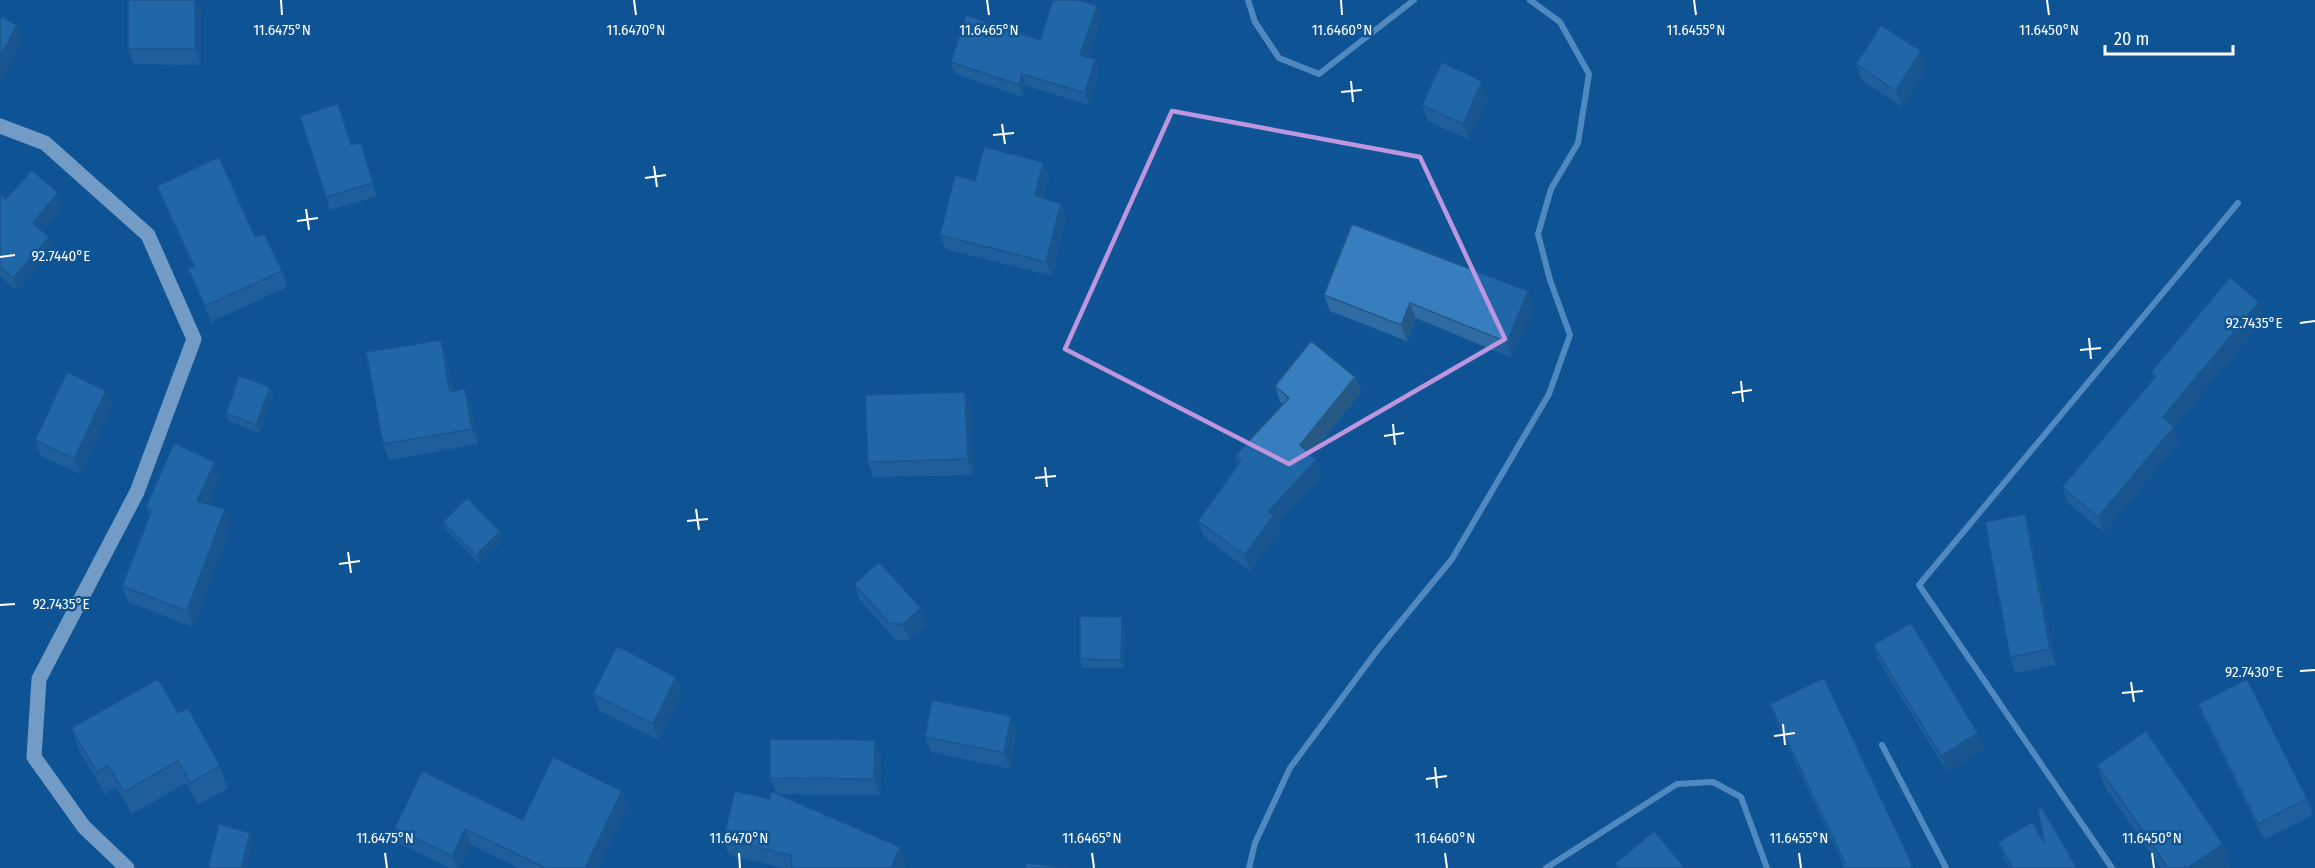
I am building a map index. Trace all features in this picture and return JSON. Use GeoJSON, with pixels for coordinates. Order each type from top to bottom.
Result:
{"type":"FeatureCollection","features":[{"type":"Feature","properties":{"kind":"main road"},"geometry":{"type":"LineString","coordinates":[[0,126],[45,143],[148,235],[194,339],[137,492],[39,679],[34,757],[84,826],[127,868]]}},
{"type":"Feature","properties":{"kind":"street"},"geometry":{"type":"LineString","coordinates":[[1248,0],[1255,22],[1279,58],[1319,74],[1414,0]]}},
{"type":"Feature","properties":{"kind":"street"},"geometry":{"type":"LineString","coordinates":[[1249,868],[1255,843],[1290,768],[1379,648],[1452,559],[1549,394],[1570,335],[1550,280],[1538,234],[1551,189],[1578,143],[1589,74],[1560,22],[1530,0]]}},
{"type":"Feature","properties":{"kind":"street"},"geometry":{"type":"LineString","coordinates":[[2112,868],[1918,585],[2238,202]]}},
{"type":"Feature","properties":{"kind":"street"},"geometry":{"type":"LineString","coordinates":[[1882,745],[1946,868]]}},
{"type":"Feature","properties":{"kind":"street"},"geometry":{"type":"LineString","coordinates":[[1546,868],[1677,784],[1713,782],[1741,797],[1767,868]]}},
{"type":"Feature","properties":{"kind":"highlighted area"},"geometry":{"type":"Polygon","coordinates":[[[1172,111],[1420,157],[1505,339],[1289,464],[1065,349],[1172,111]]]}},
{"type":"Feature","properties":{"kind":"building"},"geometry":{"type":"Polygon","coordinates":[[[128,0],[195,0],[195,49],[128,49],[128,0]]]}},
{"type":"Feature","properties":{"kind":"building"},"geometry":{"type":"Polygon","coordinates":[[[1053,0],[1078,0],[1097,6],[1080,55],[1095,59],[1085,93],[1022,74],[1019,85],[951,62],[966,15],[1040,40],[1053,0]]]}},
{"type":"Feature","properties":{"kind":"building"},"geometry":{"type":"Polygon","coordinates":[[[0,16],[17,25],[0,57],[0,16]]]}},
{"type":"Feature","properties":{"kind":"building"},"geometry":{"type":"Polygon","coordinates":[[[1881,25],[1921,51],[1896,91],[1856,64],[1881,25]]]}},
{"type":"Feature","properties":{"kind":"building"},"geometry":{"type":"Polygon","coordinates":[[[1442,62],[1482,81],[1463,124],[1422,105],[1442,62]]]}},
{"type":"Feature","properties":{"kind":"building"},"geometry":{"type":"Polygon","coordinates":[[[338,104],[351,145],[361,143],[373,183],[326,197],[300,116],[338,104]]]}},
{"type":"Feature","properties":{"kind":"building"},"geometry":{"type":"Polygon","coordinates":[[[984,147],[1043,162],[1035,196],[1061,203],[1046,262],[940,235],[955,175],[975,181],[984,147]]]}},
{"type":"Feature","properties":{"kind":"building"},"geometry":{"type":"Polygon","coordinates":[[[219,157],[255,237],[264,233],[282,271],[205,306],[188,268],[194,266],[157,186],[219,157]]]}},
{"type":"Feature","properties":{"kind":"building"},"geometry":{"type":"Polygon","coordinates":[[[32,170],[58,193],[33,223],[49,237],[13,278],[0,267],[0,194],[6,199],[32,170]]]}},
{"type":"Feature","properties":{"kind":"building"},"geometry":{"type":"Polygon","coordinates":[[[1352,224],[1528,291],[1507,342],[1410,303],[1401,325],[1324,295],[1352,224]]]}},
{"type":"Feature","properties":{"kind":"building"},"geometry":{"type":"Polygon","coordinates":[[[2230,277],[2259,302],[2163,417],[2174,427],[2098,517],[2062,487],[2156,376],[2151,372],[2230,277]]]}},
{"type":"Feature","properties":{"kind":"building"},"geometry":{"type":"Polygon","coordinates":[[[441,340],[450,392],[465,389],[472,429],[383,444],[366,352],[441,340]]]}},
{"type":"Feature","properties":{"kind":"building"},"geometry":{"type":"Polygon","coordinates":[[[1311,341],[1355,377],[1300,445],[1316,460],[1268,512],[1274,515],[1245,555],[1198,521],[1241,461],[1235,456],[1289,398],[1275,386],[1311,341]]]}},
{"type":"Feature","properties":{"kind":"building"},"geometry":{"type":"Polygon","coordinates":[[[67,372],[106,391],[74,459],[35,440],[67,372]]]}},
{"type":"Feature","properties":{"kind":"building"},"geometry":{"type":"Polygon","coordinates":[[[239,376],[270,387],[256,425],[226,413],[239,376]]]}},
{"type":"Feature","properties":{"kind":"building"},"geometry":{"type":"Polygon","coordinates":[[[965,392],[968,459],[868,462],[865,395],[965,392]]]}},
{"type":"Feature","properties":{"kind":"building"},"geometry":{"type":"Polygon","coordinates":[[[174,443],[215,462],[197,501],[225,509],[187,611],[122,586],[152,510],[146,507],[174,443]]]}},
{"type":"Feature","properties":{"kind":"building"},"geometry":{"type":"Polygon","coordinates":[[[467,498],[500,531],[476,555],[443,522],[467,498]]]}},
{"type":"Feature","properties":{"kind":"building"},"geometry":{"type":"Polygon","coordinates":[[[2025,514],[2050,649],[2010,657],[1985,522],[2025,514]]]}},
{"type":"Feature","properties":{"kind":"building"},"geometry":{"type":"Polygon","coordinates":[[[879,562],[921,608],[903,624],[890,624],[854,584],[879,562]]]}},
{"type":"Feature","properties":{"kind":"building"},"geometry":{"type":"Polygon","coordinates":[[[1080,616],[1122,617],[1121,660],[1080,659],[1080,616]]]}},
{"type":"Feature","properties":{"kind":"building"},"geometry":{"type":"Polygon","coordinates":[[[1911,623],[1978,733],[1941,756],[1873,645],[1911,623]]]}},
{"type":"Feature","properties":{"kind":"building"},"geometry":{"type":"Polygon","coordinates":[[[617,646],[676,677],[653,724],[593,694],[617,646]]]}},
{"type":"Feature","properties":{"kind":"building"},"geometry":{"type":"Polygon","coordinates":[[[1824,678],[1913,868],[1844,868],[1842,864],[1845,863],[1770,704],[1824,678]]]}},
{"type":"Feature","properties":{"kind":"building"},"geometry":{"type":"Polygon","coordinates":[[[158,679],[178,713],[188,708],[220,766],[190,783],[178,761],[124,792],[108,765],[97,772],[71,728],[158,679]]]}},
{"type":"Feature","properties":{"kind":"building"},"geometry":{"type":"Polygon","coordinates":[[[2247,679],[2307,799],[2258,824],[2198,704],[2247,679]]]}},
{"type":"Feature","properties":{"kind":"building"},"geometry":{"type":"Polygon","coordinates":[[[932,700],[1011,716],[1004,753],[925,737],[932,700]]]}},
{"type":"Feature","properties":{"kind":"building"},"geometry":{"type":"Polygon","coordinates":[[[2146,731],[2223,844],[2187,868],[2168,868],[2097,765],[2146,731]]]}},
{"type":"Feature","properties":{"kind":"building"},"geometry":{"type":"Polygon","coordinates":[[[770,739],[875,740],[874,779],[770,778],[770,739]]]}},
{"type":"Feature","properties":{"kind":"building"},"geometry":{"type":"Polygon","coordinates":[[[553,757],[622,791],[585,868],[546,868],[465,829],[452,856],[395,828],[422,771],[523,820],[553,757]]]}},
{"type":"Feature","properties":{"kind":"building"},"geometry":{"type":"Polygon","coordinates":[[[735,791],[770,799],[770,791],[900,847],[891,868],[792,868],[791,855],[723,839],[735,791]]]}},
{"type":"Feature","properties":{"kind":"building"},"geometry":{"type":"Polygon","coordinates":[[[2042,808],[2077,868],[2013,868],[1998,842],[2032,822],[2044,842],[2038,809],[2042,808]]]}},
{"type":"Feature","properties":{"kind":"building"},"geometry":{"type":"Polygon","coordinates":[[[219,824],[250,833],[241,868],[208,868],[219,824]]]}},
{"type":"Feature","properties":{"kind":"building"},"geometry":{"type":"Polygon","coordinates":[[[1654,831],[1685,868],[1618,868],[1615,864],[1654,831]]]}},
{"type":"Feature","properties":{"kind":"building"},"geometry":{"type":"Polygon","coordinates":[[[1026,863],[1069,868],[1026,868],[1026,863]]]}}]}
